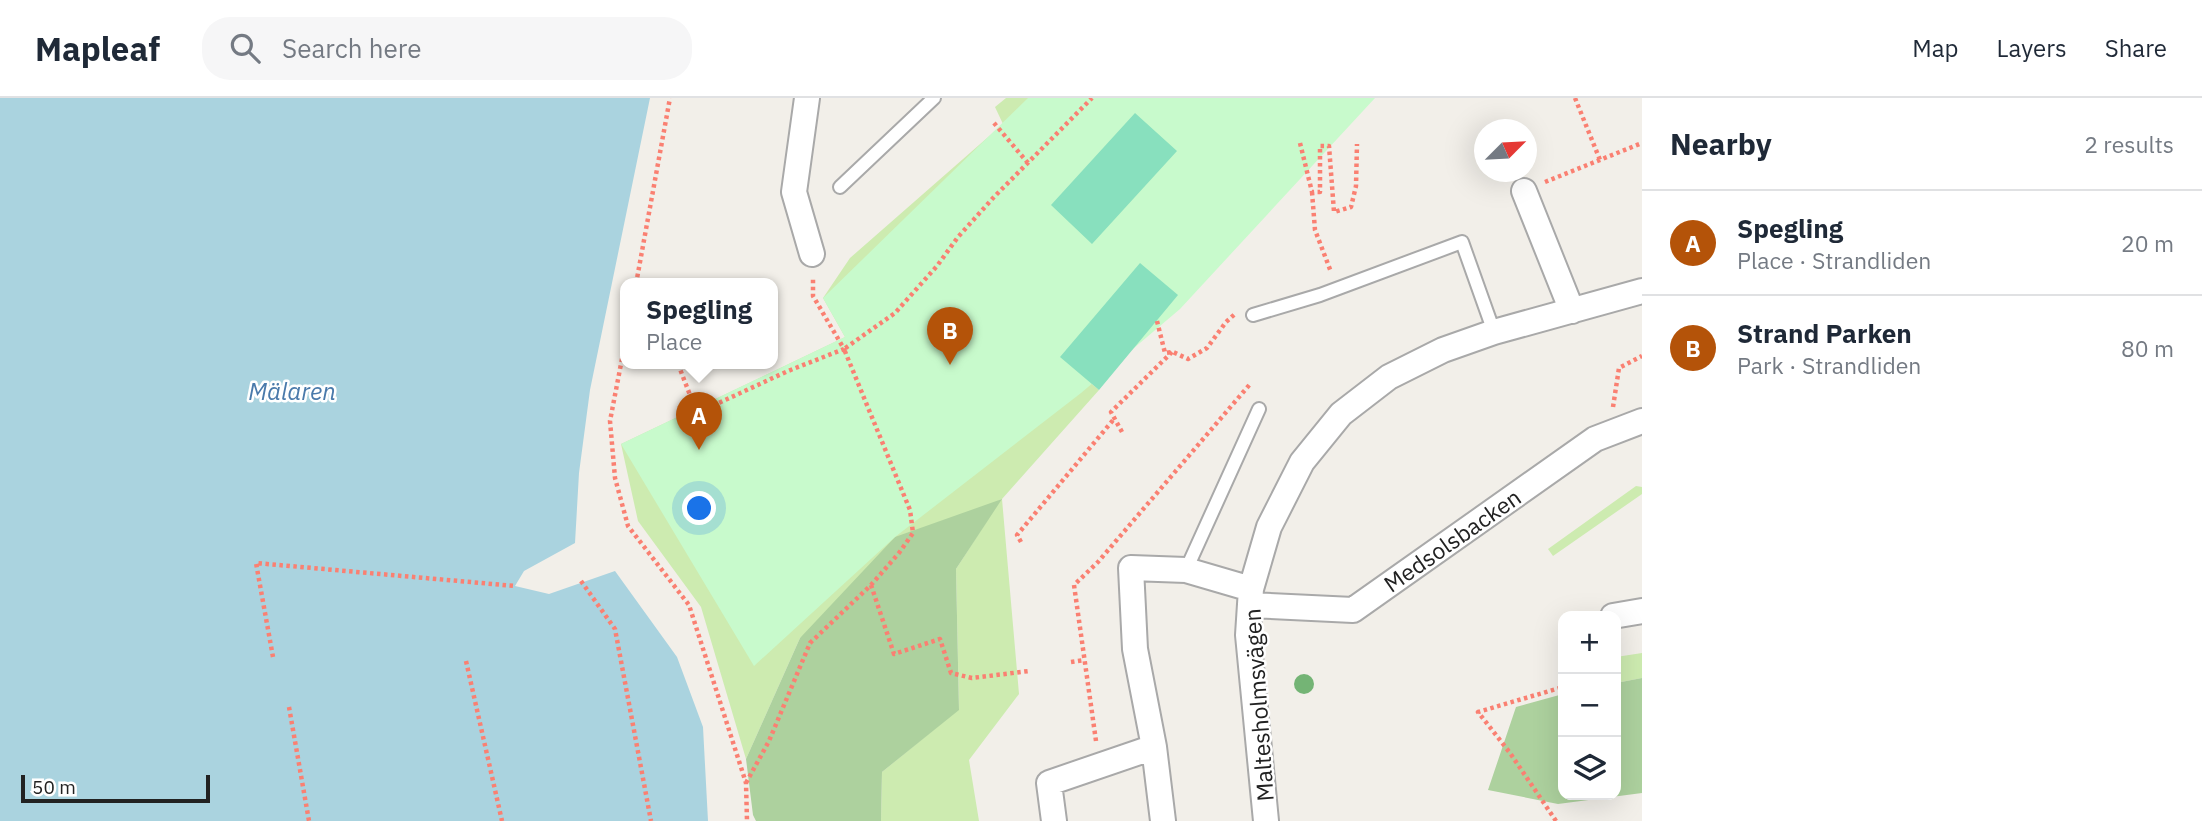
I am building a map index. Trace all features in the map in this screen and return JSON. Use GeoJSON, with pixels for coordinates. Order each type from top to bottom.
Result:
{"type":"FeatureCollection","features":[{"type":"Feature","properties":{"kind":"street"},"geometry":{"type":"LineString","coordinates":[[807,98],[794,192],[812,254]]}},
{"type":"Feature","properties":{"kind":"street"},"geometry":{"type":"LineString","coordinates":[[1524,191],[1572,311]]}},
{"type":"Feature","properties":{"kind":"street","name":"Maltesholmsvägen"},"geometry":{"type":"LineString","coordinates":[[1266,821],[1248,635],[1250,597],[1269,527],[1302,462],[1340,414],[1389,377],[1443,350],[1494,332],[1642,291]]}},
{"type":"Feature","properties":{"kind":"street","name":"Medsolsbacken"},"geometry":{"type":"LineString","coordinates":[[1250,597],[1353,610],[1595,439],[1642,421]]}},
{"type":"Feature","properties":{"kind":"street","name":"Maltesholmsvägen"},"geometry":{"type":"LineString","coordinates":[[1163,821],[1154,747],[1135,649],[1130,568],[1186,570],[1250,597]]}},
{"type":"Feature","properties":{"kind":"street"},"geometry":{"type":"LineString","coordinates":[[1621,615],[1642,611]]}},
{"type":"Feature","properties":{"kind":"street"},"geometry":{"type":"LineString","coordinates":[[1054,821],[1049,783],[1154,747]]}},
{"type":"Feature","properties":{"kind":"lane"},"geometry":{"type":"LineString","coordinates":[[840,187],[934,98]]}},
{"type":"Feature","properties":{"kind":"lane"},"geometry":{"type":"LineString","coordinates":[[1253,315],[1338,289],[1462,242],[1494,332]]}},
{"type":"Feature","properties":{"kind":"lane"},"geometry":{"type":"LineString","coordinates":[[1186,570],[1259,409]]}},
{"type":"Feature","properties":{"kind":"path"},"geometry":{"type":"LineString","coordinates":[[637,278],[670,98]]}},
{"type":"Feature","properties":{"kind":"path"},"geometry":{"type":"LineString","coordinates":[[680,369],[697,413],[788,371],[844,349],[895,313],[937,266],[958,237],[1092,98]]}},
{"type":"Feature","properties":{"kind":"path"},"geometry":{"type":"LineString","coordinates":[[1575,98],[1600,160]]}},
{"type":"Feature","properties":{"kind":"path"},"geometry":{"type":"LineString","coordinates":[[994,123],[1028,163]]}},
{"type":"Feature","properties":{"kind":"path"},"geometry":{"type":"LineString","coordinates":[[1300,143],[1312,192],[1315,230],[1338,289]]}},
{"type":"Feature","properties":{"kind":"path"},"geometry":{"type":"LineString","coordinates":[[1524,191],[1642,143]]}},
{"type":"Feature","properties":{"kind":"path"},"geometry":{"type":"LineString","coordinates":[[1312,192],[1320,192],[1320,146],[1329,146],[1334,212],[1351,207],[1356,186],[1357,144]]}},
{"type":"Feature","properties":{"kind":"path"},"geometry":{"type":"LineString","coordinates":[[746,783],[769,741],[810,643],[871,585],[913,533],[910,510],[844,349],[813,296],[812,254]]}},
{"type":"Feature","properties":{"kind":"path"},"geometry":{"type":"LineString","coordinates":[[1157,321],[1165,354],[1173,352],[1188,359],[1207,348],[1226,322],[1236,314],[1253,315]]}},
{"type":"Feature","properties":{"kind":"path"},"geometry":{"type":"LineString","coordinates":[[1122,432],[1111,412],[1173,352]]}},
{"type":"Feature","properties":{"kind":"path"},"geometry":{"type":"LineString","coordinates":[[1615,431],[1612,408],[1619,368],[1642,356]]}},
{"type":"Feature","properties":{"kind":"path"},"geometry":{"type":"LineString","coordinates":[[620,366],[610,421],[615,478],[628,526],[689,606],[746,783],[747,821]]}},
{"type":"Feature","properties":{"kind":"path"},"geometry":{"type":"LineString","coordinates":[[1100,766],[1074,585],[1098,562],[1251,383]]}},
{"type":"Feature","properties":{"kind":"path"},"geometry":{"type":"LineString","coordinates":[[1021,542],[1017,536],[1114,419]]}},
{"type":"Feature","properties":{"kind":"path"},"geometry":{"type":"LineString","coordinates":[[273,657],[256,563],[515,586]]}},
{"type":"Feature","properties":{"kind":"path"},"geometry":{"type":"LineString","coordinates":[[581,581],[615,629],[651,821]]}},
{"type":"Feature","properties":{"kind":"path"},"geometry":{"type":"LineString","coordinates":[[871,585],[894,654],[940,639],[951,673],[972,678],[1029,671]]}},
{"type":"Feature","properties":{"kind":"path"},"geometry":{"type":"LineString","coordinates":[[1071,662],[1084,660]]}},
{"type":"Feature","properties":{"kind":"path"},"geometry":{"type":"LineString","coordinates":[[466,661],[502,821]]}},
{"type":"Feature","properties":{"kind":"path"},"geometry":{"type":"LineString","coordinates":[[1556,821],[1479,712],[1558,688]]}},
{"type":"Feature","properties":{"kind":"path"},"geometry":{"type":"LineString","coordinates":[[289,707],[309,821]]}},
{"type":"Feature","properties":{"kind":"green space"},"geometry":{"type":"Polygon","coordinates":[[[1006,98],[1199,98],[1060,357],[1099,390],[1002,499],[1019,694],[969,760],[979,821],[881,821],[882,772],[959,709],[956,569],[1001,499],[800,638],[746,759],[701,607],[638,521],[621,444],[845,337],[823,298],[850,258],[1003,124],[995,107],[1006,98]]]}},
{"type":"Feature","properties":{"kind":"green space"},"geometry":{"type":"Polygon","coordinates":[[[1028,98],[1375,98],[1180,309],[1081,393],[895,537],[754,666],[621,444],[845,337],[823,298],[1028,98]]]}},
{"type":"Feature","properties":{"kind":"green space"},"geometry":{"type":"Polygon","coordinates":[[[1135,113],[1177,151],[1092,244],[1051,205],[1135,113]]]}},
{"type":"Feature","properties":{"kind":"green space"},"geometry":{"type":"Polygon","coordinates":[[[1140,263],[1178,295],[1099,390],[1060,357],[1140,263]]]}},
{"type":"Feature","properties":{"kind":"green space"},"geometry":{"type":"Polygon","coordinates":[[[1636,486],[1642,487],[1642,494],[1553,556],[1548,549],[1636,486]]]}},
{"type":"Feature","properties":{"kind":"green space"},"geometry":{"type":"Polygon","coordinates":[[[1002,499],[956,569],[959,710],[882,772],[881,821],[756,821],[746,759],[800,638],[895,537],[1002,499]]]}},
{"type":"Feature","properties":{"kind":"green space"},"geometry":{"type":"Polygon","coordinates":[[[1642,653],[1642,678],[1621,682],[1621,656],[1642,653]]]}},
{"type":"Feature","properties":{"kind":"green space"},"geometry":{"type":"Polygon","coordinates":[[[1642,678],[1642,793],[1621,796],[1621,737],[1621,682],[1642,678]]]}},
{"type":"Feature","properties":{"kind":"green space"},"geometry":{"type":"Polygon","coordinates":[[[1558,695],[1558,800],[1589,800],[1558,804],[1488,790],[1516,707],[1558,695]]]}},
{"type":"Feature","properties":{"kind":"water","name":"Mälaren"},"geometry":{"type":"Polygon","coordinates":[[[0,98],[650,98],[590,390],[579,473],[575,543],[524,571],[515,586],[549,594],[615,571],[677,657],[703,727],[708,821],[0,821],[0,98]]]}},
{"type":"Feature","properties":{"kind":"place","name":"Strand Parken"},"geometry":{"type":"Point","coordinates":[950,365]}},
{"type":"Feature","properties":{"kind":"place","name":"Spegling"},"geometry":{"type":"Point","coordinates":[699,450]}}]}
